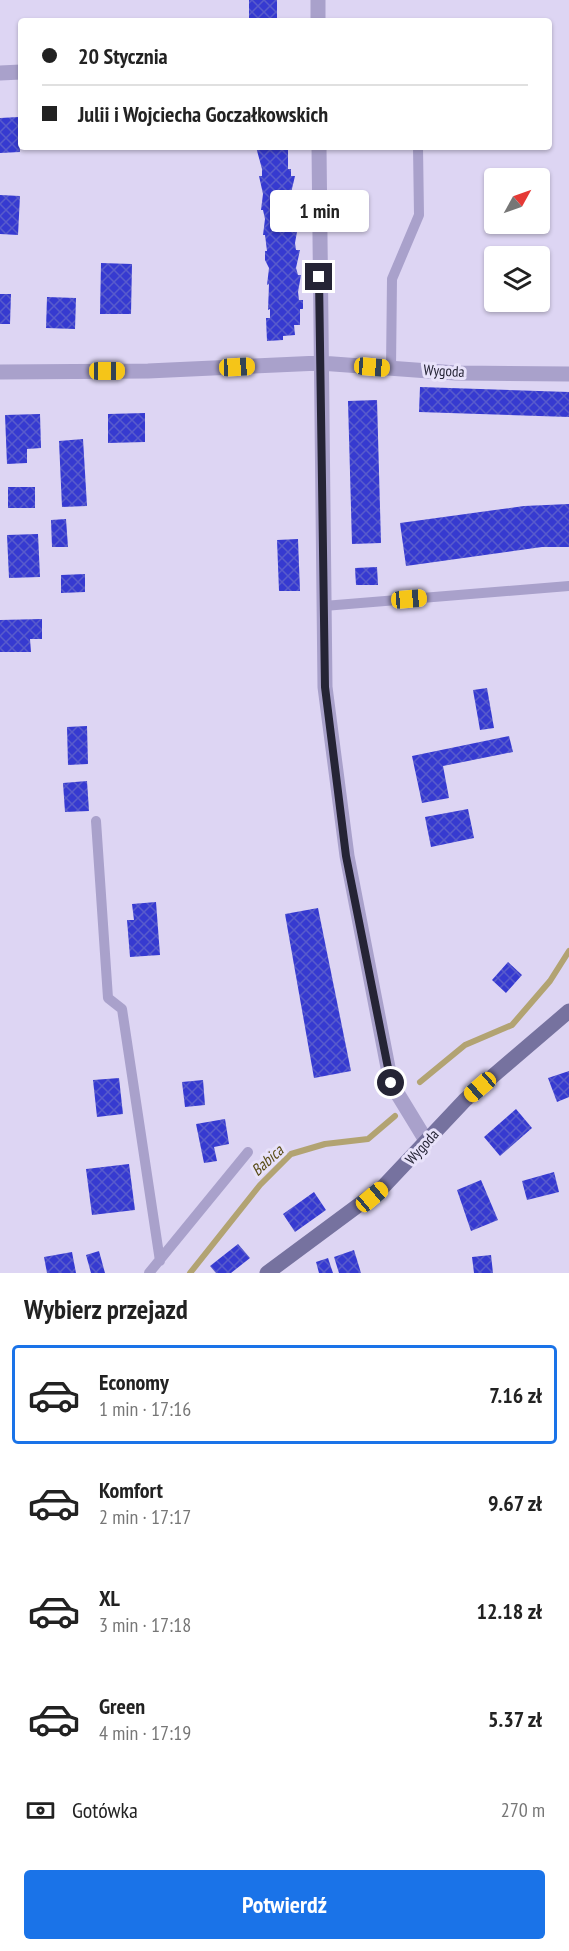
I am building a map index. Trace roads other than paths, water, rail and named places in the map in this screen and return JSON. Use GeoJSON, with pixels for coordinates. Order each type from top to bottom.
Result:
{"type":"FeatureCollection","features":[{"type":"Feature","properties":{"kind":"street"},"geometry":{"type":"LineString","coordinates":[[318,0],[318,18]]}},
{"type":"Feature","properties":{"kind":"street"},"geometry":{"type":"LineString","coordinates":[[0,73],[18,72]]}},
{"type":"Feature","properties":{"kind":"street"},"geometry":{"type":"LineString","coordinates":[[319,150],[325,687],[346,856],[391,1083],[427,1142]]}},
{"type":"Feature","properties":{"kind":"street","name":"Wygoda"},"geometry":{"type":"LineString","coordinates":[[0,372],[148,371],[320,363],[456,373],[569,374]]}},
{"type":"Feature","properties":{"kind":"street","name":"Wygoda"},"geometry":{"type":"LineString","coordinates":[[267,1273],[361,1206],[405,1167],[465,1100],[569,1011]]}},
{"type":"Feature","properties":{"kind":"lane"},"geometry":{"type":"LineString","coordinates":[[391,368],[392,279],[419,215],[418,150]]}},
{"type":"Feature","properties":{"kind":"lane"},"geometry":{"type":"LineString","coordinates":[[324,606],[569,585]]}},
{"type":"Feature","properties":{"kind":"lane"},"geometry":{"type":"LineString","coordinates":[[96,820],[108,998],[122,1009],[160,1261]]}},
{"type":"Feature","properties":{"kind":"lane"},"geometry":{"type":"LineString","coordinates":[[149,1273],[248,1152]]}},
{"type":"Feature","properties":{"kind":"waterway","name":"Babica"},"geometry":{"type":"LineString","coordinates":[[420,1082],[465,1045],[512,1025],[550,981],[569,951]]}},
{"type":"Feature","properties":{"kind":"waterway","name":"Babica"},"geometry":{"type":"LineString","coordinates":[[190,1273],[260,1185],[291,1154],[325,1144],[368,1139],[395,1116]]}}]}
